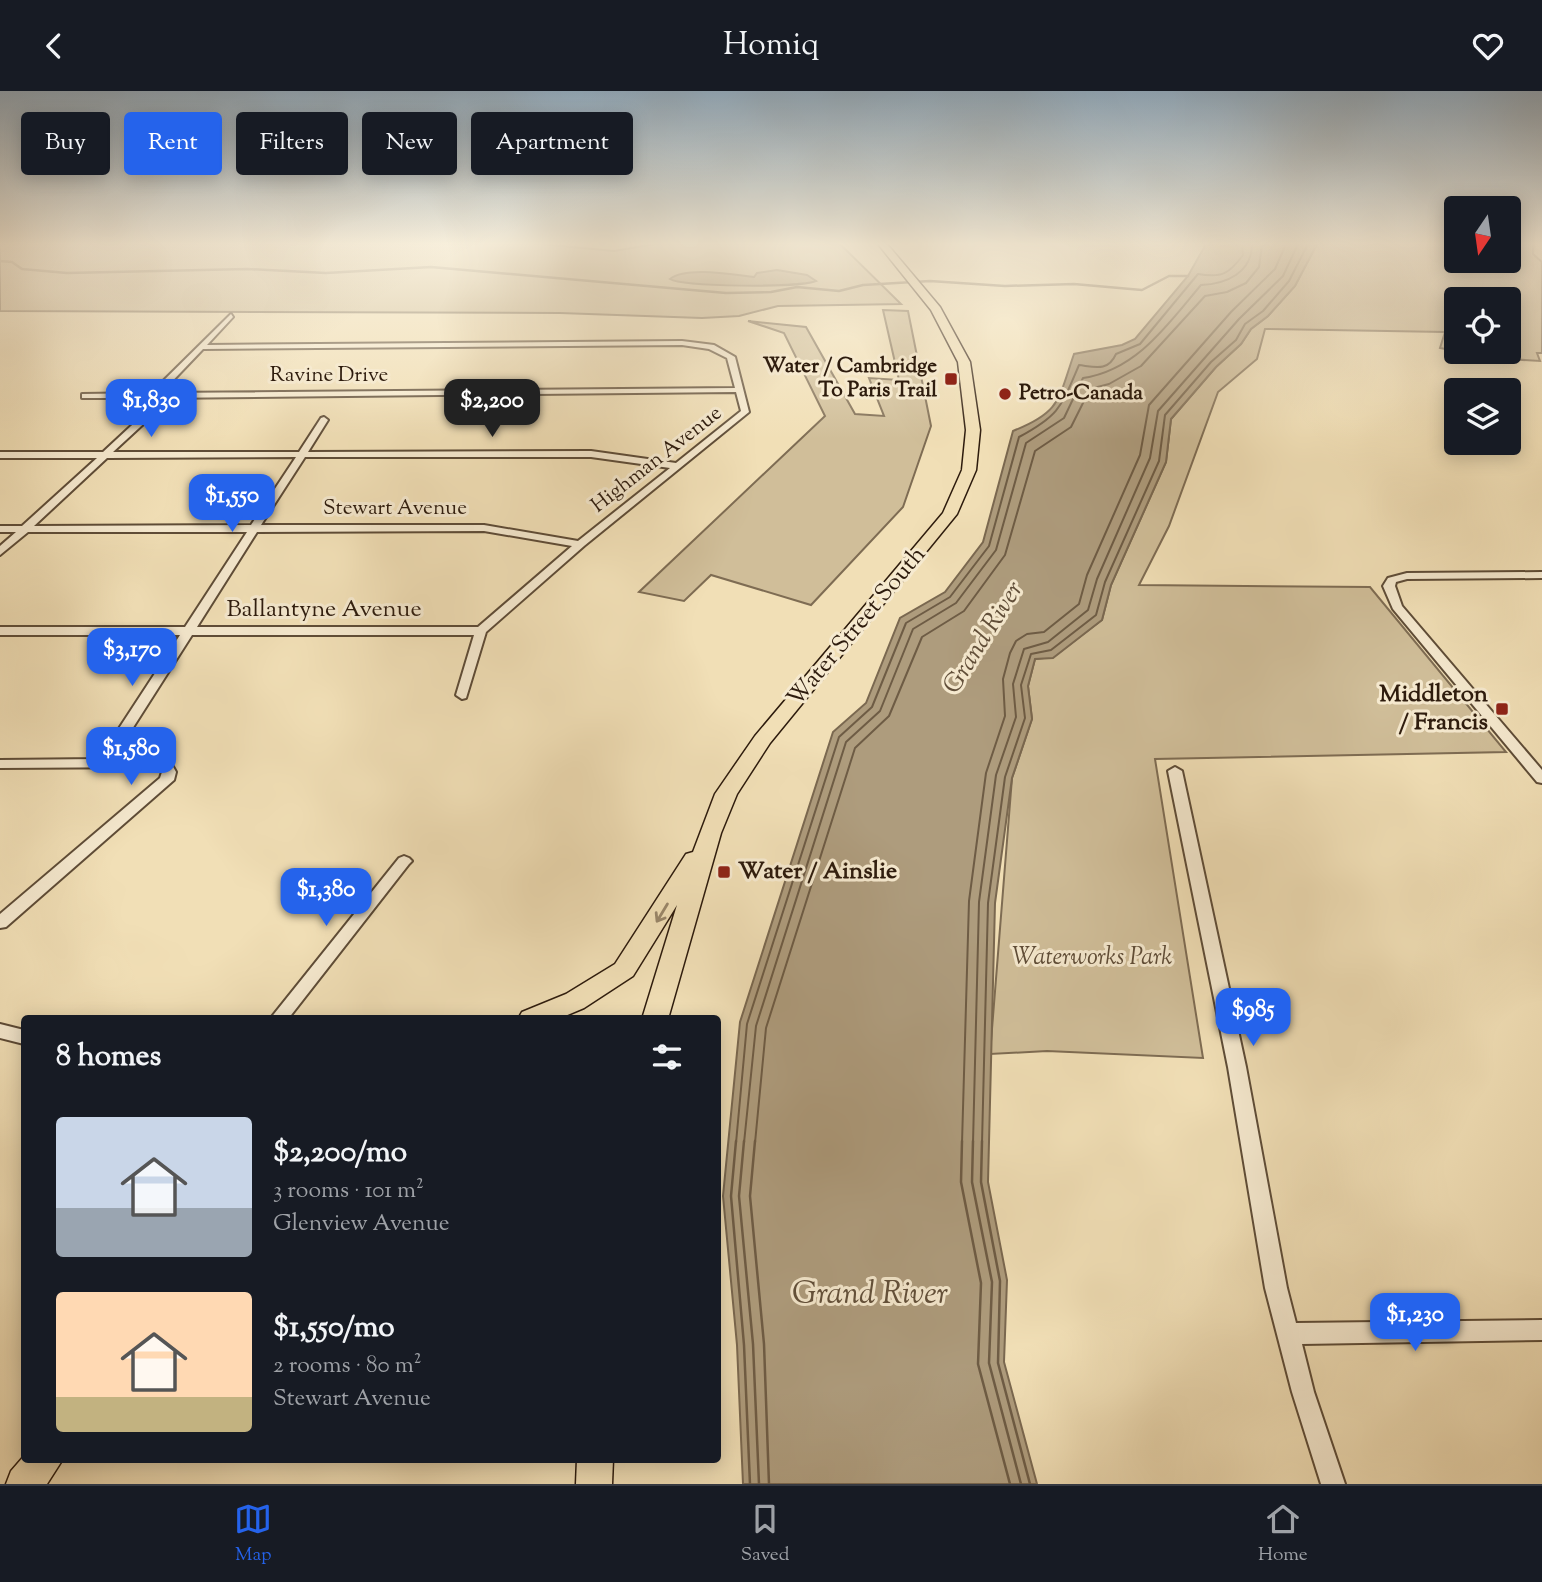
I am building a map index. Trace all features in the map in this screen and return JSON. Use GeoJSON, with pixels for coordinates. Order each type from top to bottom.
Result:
{"type":"FeatureCollection","features":[{"type":"Feature","properties":{"kind":"main road","name":"Water Street South"},"geometry":{"type":"LineString","coordinates":[[656,1015],[709,833],[743,766],[950,515],[969,470],[973,430],[964,362],[936,309]]}},
{"type":"Feature","properties":{"kind":"main road"},"geometry":{"type":"LineString","coordinates":[[541,1015],[575,1001],[624,970],[709,833]]}},
{"type":"Feature","properties":{"kind":"main road"},"geometry":{"type":"LineString","coordinates":[[24,1484],[42,1463]]}},
{"type":"Feature","properties":{"kind":"main road"},"geometry":{"type":"LineString","coordinates":[[594,1484],[595,1463]]}},
{"type":"Feature","properties":{"kind":"street"},"geometry":{"type":"LineString","coordinates":[[0,552],[149,414],[154,395],[231,316]]}},
{"type":"Feature","properties":{"kind":"street","name":"Highman Avenue"},"geometry":{"type":"LineString","coordinates":[[202,347],[696,344],[729,355],[745,412],[580,544],[481,631]]}},
{"type":"Feature","properties":{"kind":"street","name":"Ravine Drive"},"geometry":{"type":"LineString","coordinates":[[85,396],[741,390]]}},
{"type":"Feature","properties":{"kind":"street"},"geometry":{"type":"LineString","coordinates":[[103,764],[324,420]]}},
{"type":"Feature","properties":{"kind":"street"},"geometry":{"type":"LineString","coordinates":[[0,455],[591,454],[678,466]]}},
{"type":"Feature","properties":{"kind":"street","name":"Stewart Avenue"},"geometry":{"type":"LineString","coordinates":[[0,529],[484,528],[580,544]]}},
{"type":"Feature","properties":{"kind":"street"},"geometry":{"type":"LineString","coordinates":[[1542,575],[1407,576],[1390,583],[1389,591],[1397,607],[1542,779]]}},
{"type":"Feature","properties":{"kind":"street","name":"Ballantyne Avenue"},"geometry":{"type":"LineString","coordinates":[[0,631],[481,631]]}},
{"type":"Feature","properties":{"kind":"street"},"geometry":{"type":"LineString","coordinates":[[462,695],[481,631]]}},
{"type":"Feature","properties":{"kind":"street"},"geometry":{"type":"LineString","coordinates":[[0,764],[157,763],[166,766],[169,772],[167,780],[0,923]]}},
{"type":"Feature","properties":{"kind":"street"},"geometry":{"type":"LineString","coordinates":[[1175,771],[1237,1067],[1287,1334],[1333,1484]]}},
{"type":"Feature","properties":{"kind":"street"},"geometry":{"type":"LineString","coordinates":[[281,1015],[404,861]]}},
{"type":"Feature","properties":{"kind":"street"},"geometry":{"type":"LineString","coordinates":[[0,1031],[21,1036]]}},
{"type":"Feature","properties":{"kind":"street"},"geometry":{"type":"LineString","coordinates":[[1287,1334],[1542,1329]]}},
{"type":"Feature","properties":{"kind":"green space"},"geometry":{"type":"Polygon","coordinates":[[[766,309],[739,316],[702,318],[560,313],[0,311],[766,309]]]}},
{"type":"Feature","properties":{"kind":"green space","name":"Waterworks Park"},"geometry":{"type":"Polygon","coordinates":[[[1274,309],[1444,309],[1444,332],[1265,329],[1257,359],[1218,392],[1169,526],[1139,585],[1370,587],[1506,752],[1155,759],[1203,1058],[1047,1051],[990,1054],[1012,778],[1032,719],[1028,686],[1035,659],[1053,657],[1102,620],[1111,585],[1166,462],[1171,419],[1216,367],[1241,344],[1251,329],[1274,309]]]}},
{"type":"Feature","properties":{"kind":"green space","name":"Waterworks Park"},"geometry":{"type":"Polygon","coordinates":[[[1521,309],[1542,309],[1542,353],[1537,353],[1540,361],[1521,360],[1521,309]]]}},
{"type":"Feature","properties":{"kind":"green space"},"geometry":{"type":"Polygon","coordinates":[[[883,310],[908,311],[931,426],[903,507],[811,605],[711,575],[684,601],[639,592],[825,416],[784,333],[748,321],[806,327],[855,414],[884,416],[869,378],[899,380],[883,310]]]}},
{"type":"Feature","properties":{"kind":"water","name":"Grand River"},"geometry":{"type":"Polygon","coordinates":[[[1160,309],[1274,309],[1251,329],[1241,344],[1216,367],[1171,419],[1166,462],[1111,585],[1102,620],[1053,658],[1035,659],[1028,686],[1032,719],[1012,778],[995,903],[988,1182],[1007,1280],[1004,1362],[1037,1484],[743,1484],[737,1345],[723,1196],[740,1022],[833,732],[866,703],[900,618],[945,592],[983,542],[1013,431],[1041,417],[1056,403],[1074,354],[1122,345],[1135,339],[1160,309]]]}},
{"type":"Feature","properties":{"kind":"place","name":"Water / Cambridge To Paris Trail"},"geometry":{"type":"Point","coordinates":[951,379]}},
{"type":"Feature","properties":{"kind":"place","name":"Petro-Canada"},"geometry":{"type":"Point","coordinates":[1005,394]}},
{"type":"Feature","properties":{"kind":"place","name":"Middleton / Francis"},"geometry":{"type":"Point","coordinates":[1502,709]}},
{"type":"Feature","properties":{"kind":"place","name":"Water / Ainslie"},"geometry":{"type":"Point","coordinates":[724,872]}}]}
